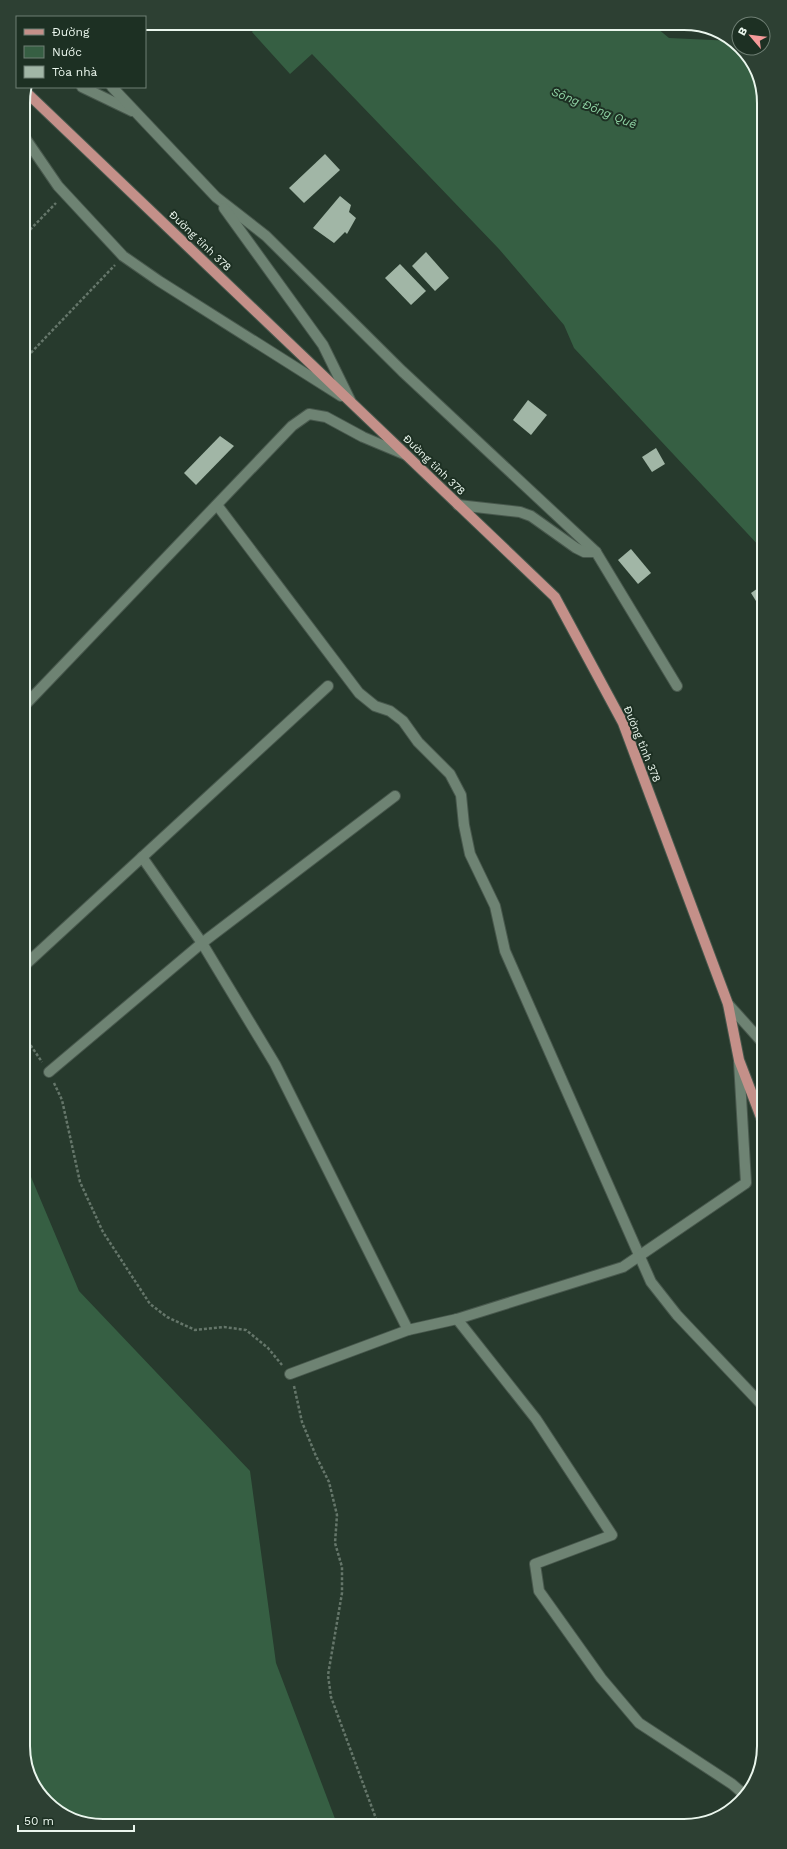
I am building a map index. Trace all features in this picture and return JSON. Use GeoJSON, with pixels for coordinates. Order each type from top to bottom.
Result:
{"type":"FeatureCollection","features":[{"type":"Feature","properties":{"kind":"main road","name":"Đường tỉnh 378"},"geometry":{"type":"LineString","coordinates":[[30,96],[555,597],[623,723],[728,1004],[739,1060],[757,1107]]}},
{"type":"Feature","properties":{"kind":"street"},"geometry":{"type":"LineString","coordinates":[[84,88],[139,115]]}},
{"type":"Feature","properties":{"kind":"street"},"geometry":{"type":"LineString","coordinates":[[113,88],[216,196],[266,236],[402,371],[596,552],[677,686]]}},
{"type":"Feature","properties":{"kind":"street"},"geometry":{"type":"LineString","coordinates":[[30,145],[58,186],[123,256],[159,281],[351,402]]}},
{"type":"Feature","properties":{"kind":"street"},"geometry":{"type":"LineString","coordinates":[[216,196],[323,345],[351,402]]}},
{"type":"Feature","properties":{"kind":"street"},"geometry":{"type":"LineString","coordinates":[[30,700],[292,426],[309,414],[326,417],[364,437],[406,456]]}},
{"type":"Feature","properties":{"kind":"street"},"geometry":{"type":"LineString","coordinates":[[217,505],[359,693],[375,706],[390,711],[403,722],[418,742],[450,774],[461,795],[464,825],[470,854],[495,906],[505,951],[651,1282],[677,1315],[757,1400]]}},
{"type":"Feature","properties":{"kind":"street"},"geometry":{"type":"LineString","coordinates":[[458,505],[520,512],[531,516],[576,548],[584,552],[596,552]]}},
{"type":"Feature","properties":{"kind":"street"},"geometry":{"type":"LineString","coordinates":[[30,960],[328,686]]}},
{"type":"Feature","properties":{"kind":"street"},"geometry":{"type":"LineString","coordinates":[[49,1072],[202,943],[395,796]]}},
{"type":"Feature","properties":{"kind":"street"},"geometry":{"type":"LineString","coordinates":[[142,857],[202,943],[275,1064],[408,1330]]}},
{"type":"Feature","properties":{"kind":"street"},"geometry":{"type":"LineString","coordinates":[[728,1004],[757,1036]]}},
{"type":"Feature","properties":{"kind":"street"},"geometry":{"type":"LineString","coordinates":[[290,1374],[408,1330],[457,1320],[623,1267],[746,1183],[739,1060]]}},
{"type":"Feature","properties":{"kind":"street"},"geometry":{"type":"LineString","coordinates":[[457,1320],[536,1419],[612,1535],[535,1564],[539,1591],[601,1678],[639,1723],[732,1784],[741,1792]]}},
{"type":"Feature","properties":{"kind":"path"},"geometry":{"type":"LineString","coordinates":[[30,232],[65,194]]}},
{"type":"Feature","properties":{"kind":"path"},"geometry":{"type":"LineString","coordinates":[[30,354],[123,256]]}},
{"type":"Feature","properties":{"kind":"path"},"geometry":{"type":"LineString","coordinates":[[30,1044],[49,1072],[62,1100],[80,1182],[103,1232],[150,1304],[168,1317],[195,1330],[224,1327],[246,1330],[268,1348],[290,1374],[297,1393],[302,1422],[329,1482],[337,1515],[335,1543],[342,1567],[342,1594],[328,1675],[332,1697],[376,1819]]}},
{"type":"Feature","properties":{"kind":"water","name":"Sông Đồng Quê"},"geometry":{"type":"Polygon","coordinates":[[[253,30],[659,30],[669,38],[722,40],[731,47],[731,56],[740,56],[750,71],[756,89],[757,103],[757,544],[574,348],[564,325],[499,249],[312,54],[290,74],[252,32],[253,30]]]}},
{"type":"Feature","properties":{"kind":"water"},"geometry":{"type":"Polygon","coordinates":[[[30,1175],[79,1291],[250,1471],[276,1663],[335,1819],[89,1818],[71,1812],[58,1804],[42,1787],[37,1778],[31,1760],[30,1746],[30,1175]]]}},
{"type":"Feature","properties":{"kind":"building"},"geometry":{"type":"Polygon","coordinates":[[[325,154],[340,170],[304,203],[289,188],[325,154]]]}},
{"type":"Feature","properties":{"kind":"building"},"geometry":{"type":"Polygon","coordinates":[[[340,196],[351,205],[349,212],[356,218],[347,234],[345,232],[334,243],[313,228],[340,196]]]}},
{"type":"Feature","properties":{"kind":"building"},"geometry":{"type":"Polygon","coordinates":[[[426,252],[449,278],[435,291],[412,266],[426,252]]]}},
{"type":"Feature","properties":{"kind":"building"},"geometry":{"type":"Polygon","coordinates":[[[400,264],[426,291],[411,305],[385,278],[400,264]]]}},
{"type":"Feature","properties":{"kind":"building"},"geometry":{"type":"Polygon","coordinates":[[[528,400],[547,415],[531,435],[513,420],[528,400]]]}},
{"type":"Feature","properties":{"kind":"building"},"geometry":{"type":"Polygon","coordinates":[[[220,436],[234,446],[196,485],[184,473],[220,436]]]}},
{"type":"Feature","properties":{"kind":"building"},"geometry":{"type":"Polygon","coordinates":[[[656,448],[665,464],[652,472],[642,457],[656,448]]]}},
{"type":"Feature","properties":{"kind":"building"},"geometry":{"type":"Polygon","coordinates":[[[631,549],[651,573],[638,584],[618,560],[631,549]]]}},
{"type":"Feature","properties":{"kind":"building"},"geometry":{"type":"Polygon","coordinates":[[[757,589],[757,603],[751,593],[757,589]]]}}]}
